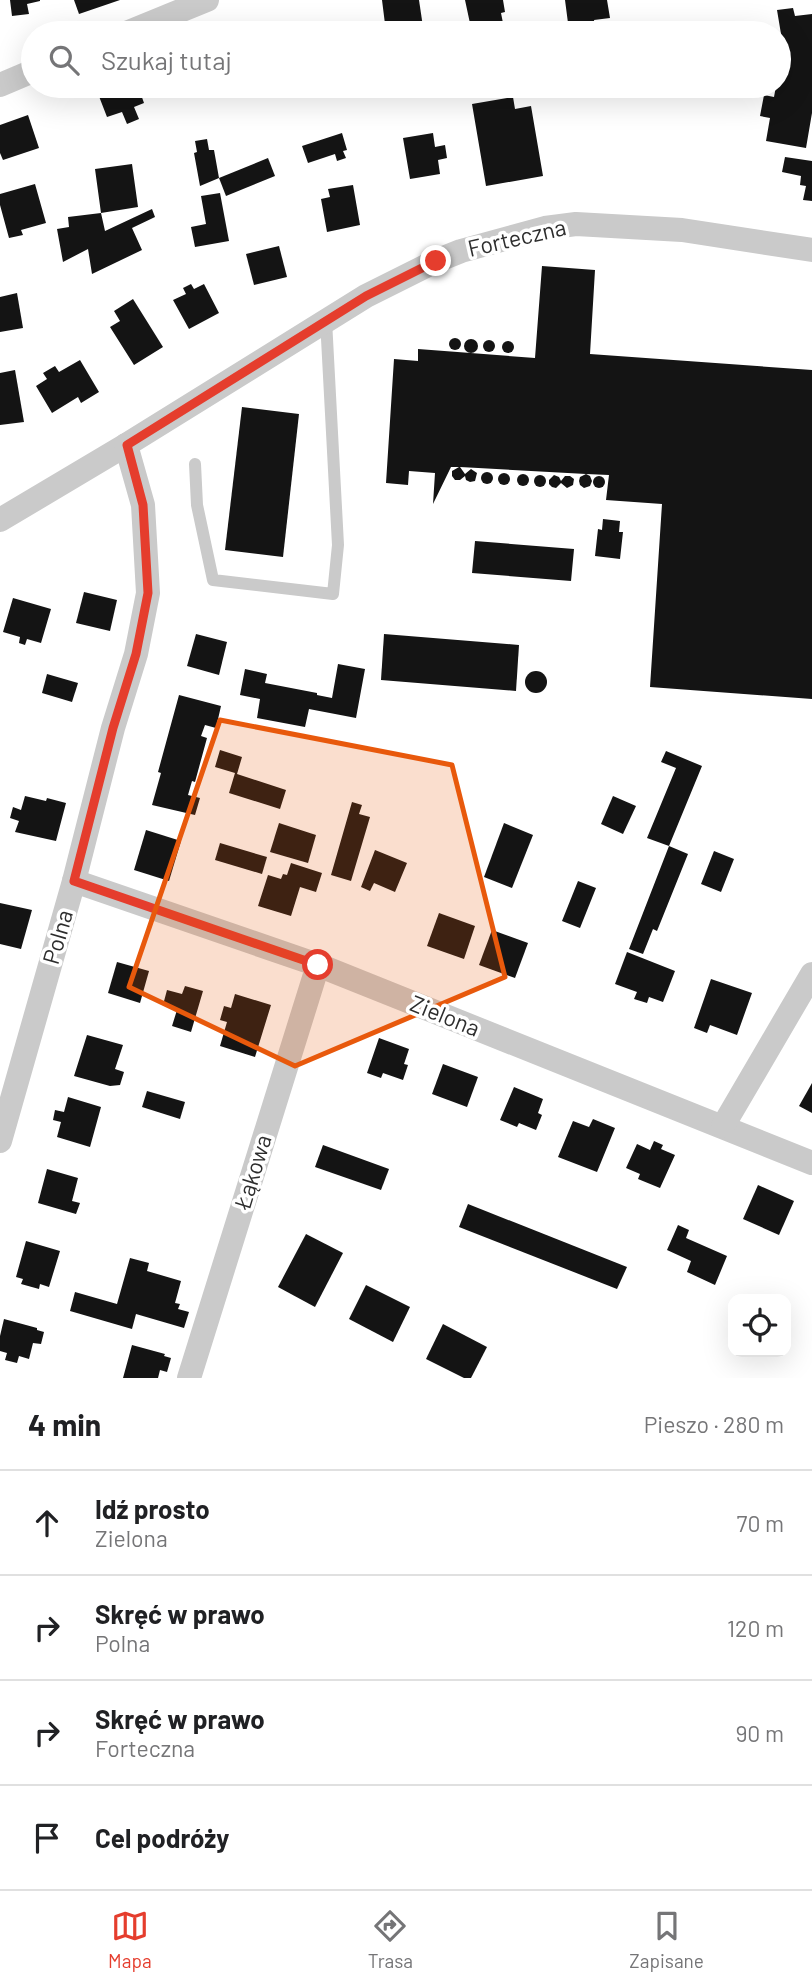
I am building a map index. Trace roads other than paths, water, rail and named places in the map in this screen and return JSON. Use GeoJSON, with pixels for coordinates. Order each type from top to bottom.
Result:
{"type":"FeatureCollection","features":[{"type":"Feature","properties":{"kind":"street"},"geometry":{"type":"LineString","coordinates":[[155,21],[207,0]]}},
{"type":"Feature","properties":{"kind":"street"},"geometry":{"type":"LineString","coordinates":[[0,85],[21,76]]}},
{"type":"Feature","properties":{"kind":"street","name":"Forteczna"},"geometry":{"type":"LineString","coordinates":[[0,520],[127,445],[366,296],[436,261],[490,242],[545,228],[576,224],[682,230],[812,250]]}},
{"type":"Feature","properties":{"kind":"street","name":"Polna"},"geometry":{"type":"LineString","coordinates":[[0,1141],[74,881],[113,728],[136,654],[148,593],[143,505],[127,445]]}},
{"type":"Feature","properties":{"kind":"street","name":"Zielona"},"geometry":{"type":"LineString","coordinates":[[74,881],[318,965],[812,1163]]}},
{"type":"Feature","properties":{"kind":"street","name":"Łąkowa"},"geometry":{"type":"LineString","coordinates":[[189,1378],[318,965]]}},
{"type":"Feature","properties":{"kind":"street"},"geometry":{"type":"LineString","coordinates":[[723,1126],[812,974]]}},
{"type":"Feature","properties":{"kind":"lane"},"geometry":{"type":"LineString","coordinates":[[195,464],[197,505],[213,580],[333,594],[338,545],[326,320]]}}]}
